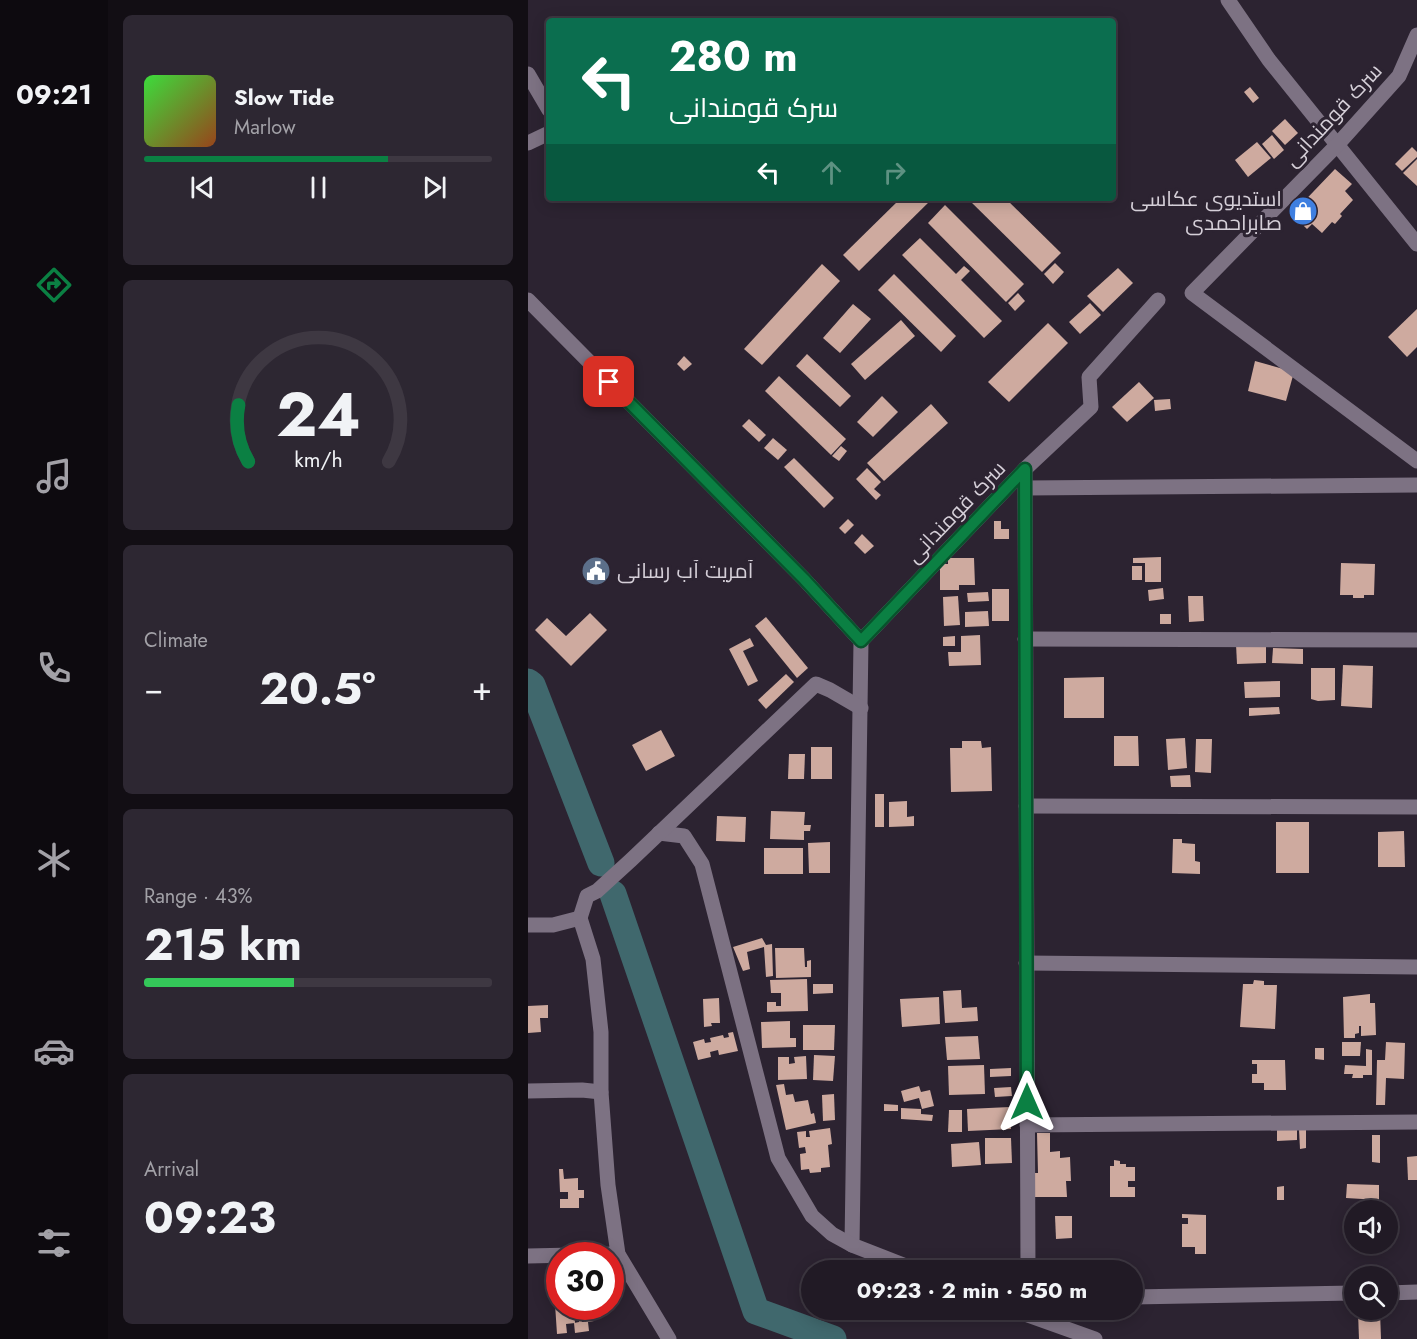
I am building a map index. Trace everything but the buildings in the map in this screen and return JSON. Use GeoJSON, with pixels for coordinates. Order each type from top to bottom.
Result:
{"type":"FeatureCollection","features":[{"type":"Feature","properties":{"kind":"street"},"geometry":{"type":"LineString","coordinates":[[1228,0],[1269,60],[1417,244]]}},
{"type":"Feature","properties":{"kind":"street","name":"سرک قومندانی"},"geometry":{"type":"LineString","coordinates":[[1417,34],[1399,76],[1338,144],[1192,293],[1417,461]]}},
{"type":"Feature","properties":{"kind":"street"},"geometry":{"type":"LineString","coordinates":[[528,74],[546,105]]}},
{"type":"Feature","properties":{"kind":"street"},"geometry":{"type":"LineString","coordinates":[[528,143],[546,134]]}},
{"type":"Feature","properties":{"kind":"street"},"geometry":{"type":"LineString","coordinates":[[528,300],[804,579],[861,641],[852,1245]]}},
{"type":"Feature","properties":{"kind":"street","name":"سرک قومندانی"},"geometry":{"type":"LineString","coordinates":[[861,641],[1025,469],[1091,407],[1089,377],[1158,300]]}},
{"type":"Feature","properties":{"kind":"street"},"geometry":{"type":"LineString","coordinates":[[1025,469],[1028,1260]]}},
{"type":"Feature","properties":{"kind":"street"},"geometry":{"type":"LineString","coordinates":[[1026,488],[1417,485]]}},
{"type":"Feature","properties":{"kind":"street"},"geometry":{"type":"LineString","coordinates":[[1025,639],[1417,640]]}},
{"type":"Feature","properties":{"kind":"street"},"geometry":{"type":"LineString","coordinates":[[616,1242],[608,1185],[601,1092],[602,1032],[593,958],[580,918],[587,896],[597,891],[816,684],[861,708]]}},
{"type":"Feature","properties":{"kind":"street"},"geometry":{"type":"LineString","coordinates":[[1026,806],[1417,807]]}},
{"type":"Feature","properties":{"kind":"street"},"geometry":{"type":"LineString","coordinates":[[659,833],[684,836],[702,864],[778,1158],[812,1216],[832,1234],[852,1245],[890,1260]]}},
{"type":"Feature","properties":{"kind":"street"},"geometry":{"type":"LineString","coordinates":[[528,925],[553,925],[580,918]]}},
{"type":"Feature","properties":{"kind":"street"},"geometry":{"type":"LineString","coordinates":[[1026,963],[1417,967]]}},
{"type":"Feature","properties":{"kind":"street"},"geometry":{"type":"LineString","coordinates":[[528,1090],[601,1092]]}},
{"type":"Feature","properties":{"kind":"street"},"geometry":{"type":"LineString","coordinates":[[1027,1125],[1417,1122]]}},
{"type":"Feature","properties":{"kind":"street"},"geometry":{"type":"LineString","coordinates":[[528,1256],[546,1256]]}},
{"type":"Feature","properties":{"kind":"street"},"geometry":{"type":"LineString","coordinates":[[624,1264],[669,1339]]}},
{"type":"Feature","properties":{"kind":"street"},"geometry":{"type":"LineString","coordinates":[[1398,1293],[1417,1292]]}},
{"type":"Feature","properties":{"kind":"street"},"geometry":{"type":"LineString","coordinates":[[1143,1297],[1344,1293]]}},
{"type":"Feature","properties":{"kind":"street"},"geometry":{"type":"LineString","coordinates":[[1046,1320],[1095,1339]]}},
{"type":"Feature","properties":{"kind":"waterway"},"geometry":{"type":"LineString","coordinates":[[528,682],[532,685],[601,863]]}},
{"type":"Feature","properties":{"kind":"waterway"},"geometry":{"type":"LineString","coordinates":[[613,894],[756,1311],[833,1339]]}},
{"type":"Feature","properties":{"kind":"place","name":"استدیوی عکاسی صابراحمدی"},"geometry":{"type":"Point","coordinates":[1303,211]}},
{"type":"Feature","properties":{"kind":"place","name":"آمریت آب رسانی"},"geometry":{"type":"Point","coordinates":[596,571]}},
{"type":"Feature","properties":{"kind":"route"},"geometry":{"type":"LineString","coordinates":[[609,382],[804,579],[861,641],[1025,469],[1027,1102]]}}]}
